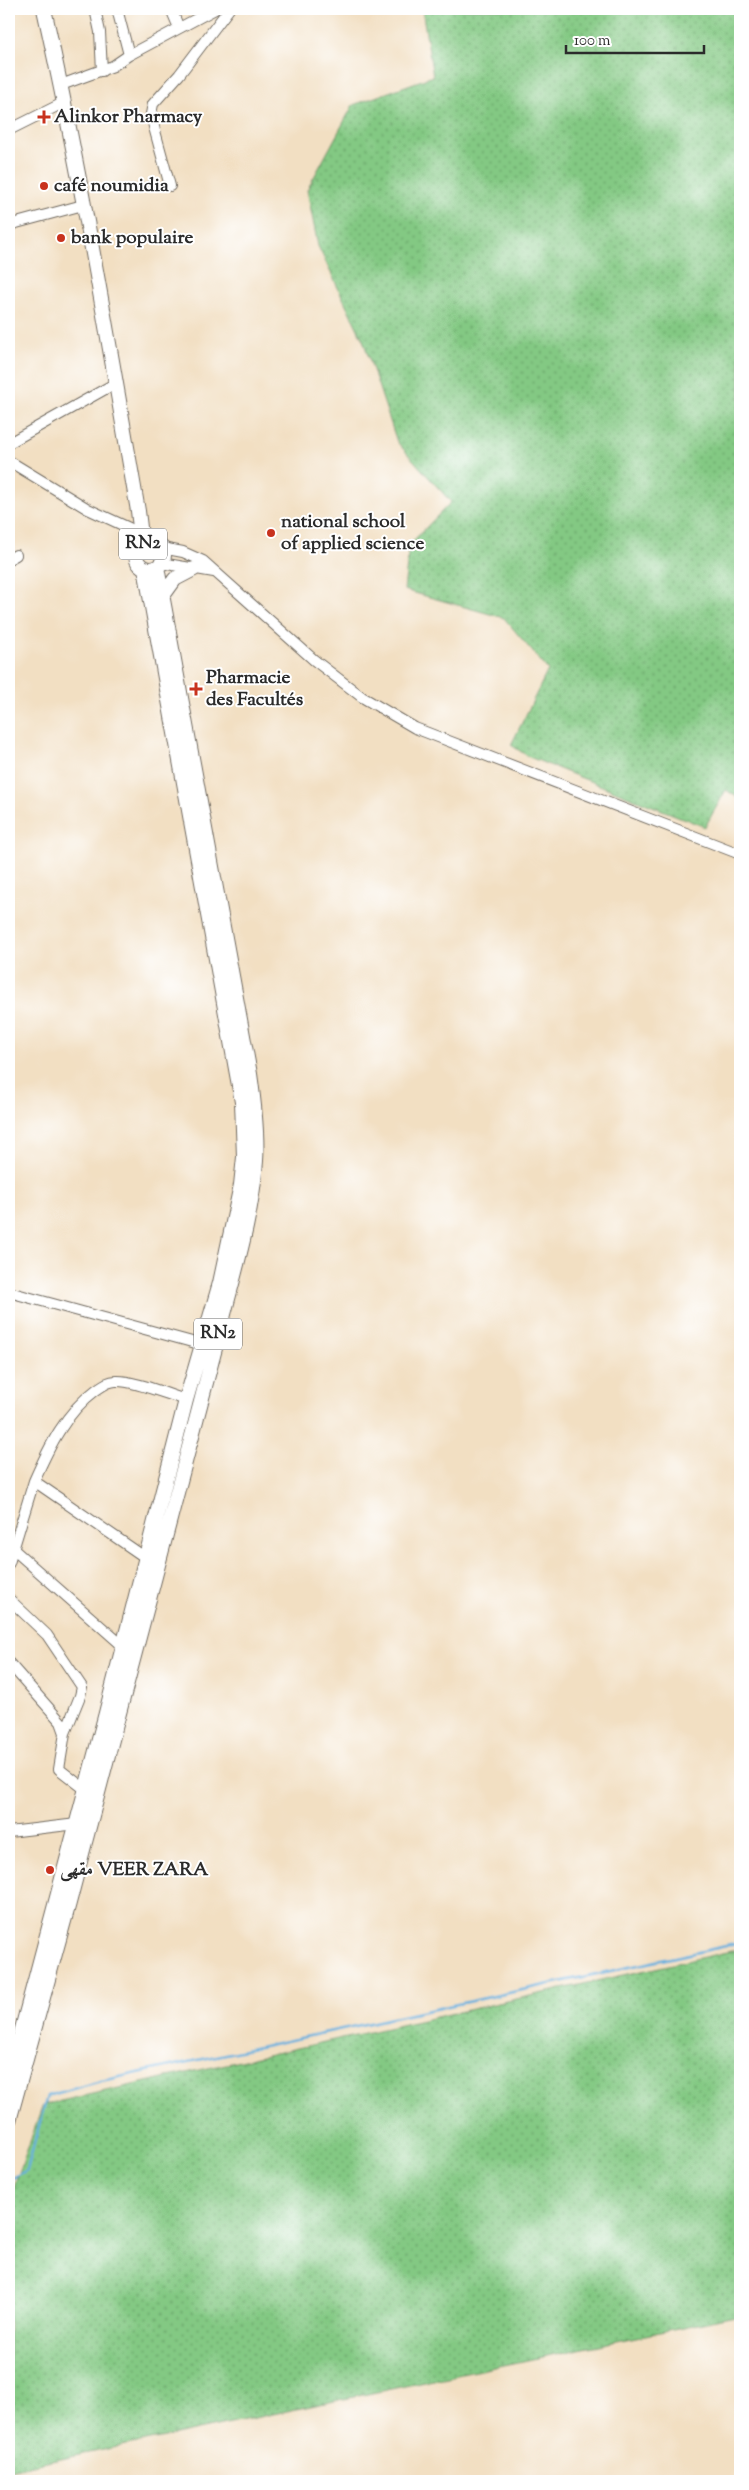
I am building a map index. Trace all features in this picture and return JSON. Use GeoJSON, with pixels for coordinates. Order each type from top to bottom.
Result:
{"type":"FeatureCollection","features":[{"type":"Feature","properties":{"kind":"highway","name":"RN2"},"geometry":{"type":"LineString","coordinates":[[44,9],[61,85],[138,511],[149,542],[164,556],[155,566]]}},
{"type":"Feature","properties":{"kind":"highway","name":"RN2"},"geometry":{"type":"LineString","coordinates":[[149,542],[137,552],[137,557],[155,566]]}},
{"type":"Feature","properties":{"kind":"highway","name":"RN2"},"geometry":{"type":"LineString","coordinates":[[9,2121],[69,1903],[223,1318],[246,1224],[256,1160],[251,1083],[155,566]]}},
{"type":"Feature","properties":{"kind":"highway","name":"RN2"},"geometry":{"type":"LineString","coordinates":[[9,2078],[86,1790],[186,1400],[220,1283],[242,1185],[244,1157],[242,1102],[155,566]]}},
{"type":"Feature","properties":{"kind":"highway"},"geometry":{"type":"LineString","coordinates":[[162,597],[174,579],[194,569]]}},
{"type":"Feature","properties":{"kind":"street"},"geometry":{"type":"LineString","coordinates":[[95,9],[100,32],[102,71]]}},
{"type":"Feature","properties":{"kind":"street"},"geometry":{"type":"LineString","coordinates":[[117,9],[129,55]]}},
{"type":"Feature","properties":{"kind":"street"},"geometry":{"type":"LineString","coordinates":[[171,9],[179,28]]}},
{"type":"Feature","properties":{"kind":"street"},"geometry":{"type":"LineString","coordinates":[[61,85],[102,71],[215,9]]}},
{"type":"Feature","properties":{"kind":"street"},"geometry":{"type":"LineString","coordinates":[[170,186],[154,130],[151,114],[154,104],[179,75],[229,9]]}},
{"type":"Feature","properties":{"kind":"street"},"geometry":{"type":"LineString","coordinates":[[9,130],[63,103]]}},
{"type":"Feature","properties":{"kind":"street"},"geometry":{"type":"LineString","coordinates":[[9,225],[83,204]]}},
{"type":"Feature","properties":{"kind":"street"},"geometry":{"type":"LineString","coordinates":[[9,443],[116,383]]}},
{"type":"Feature","properties":{"kind":"street"},"geometry":{"type":"LineString","coordinates":[[9,461],[88,509],[149,542],[194,556],[314,660],[362,697],[415,728],[740,854]]}},
{"type":"Feature","properties":{"kind":"street"},"geometry":{"type":"LineString","coordinates":[[155,566],[214,572]]}},
{"type":"Feature","properties":{"kind":"street"},"geometry":{"type":"LineString","coordinates":[[9,1292],[203,1345]]}},
{"type":"Feature","properties":{"kind":"street"},"geometry":{"type":"LineString","coordinates":[[9,1563],[34,1482],[46,1453],[70,1414],[80,1402],[106,1383],[121,1381],[186,1400]]}},
{"type":"Feature","properties":{"kind":"street"},"geometry":{"type":"LineString","coordinates":[[34,1482],[146,1558]]}},
{"type":"Feature","properties":{"kind":"street"},"geometry":{"type":"LineString","coordinates":[[13,1549],[123,1646]]}},
{"type":"Feature","properties":{"kind":"street"},"geometry":{"type":"LineString","coordinates":[[9,1599],[47,1635],[82,1686],[80,1696],[65,1733],[59,1769],[86,1790]]}},
{"type":"Feature","properties":{"kind":"street"},"geometry":{"type":"LineString","coordinates":[[9,1663],[61,1722],[65,1733]]}},
{"type":"Feature","properties":{"kind":"street"},"geometry":{"type":"LineString","coordinates":[[9,1832],[77,1824]]}},
{"type":"Feature","properties":{"kind":"green space"},"geometry":{"type":"Polygon","coordinates":[[[422,9],[740,9],[740,799],[726,790],[705,827],[529,757],[511,745],[548,670],[504,618],[404,590],[409,545],[451,502],[397,442],[363,340],[318,246],[307,190],[353,105],[433,76],[422,9]]]}},
{"type":"Feature","properties":{"kind":"green space"},"geometry":{"type":"Polygon","coordinates":[[[740,1949],[740,2315],[9,2470],[9,2201],[43,2105],[740,1949]]]}},
{"type":"Feature","properties":{"kind":"waterway"},"geometry":{"type":"LineString","coordinates":[[9,2180],[27,2170],[47,2096],[101,2081],[740,1943]]}},
{"type":"Feature","properties":{"kind":"place","name":"Alinkor Pharmacy"},"geometry":{"type":"Point","coordinates":[44,117]}},
{"type":"Feature","properties":{"kind":"place","name":"café noumidia"},"geometry":{"type":"Point","coordinates":[44,186]}},
{"type":"Feature","properties":{"kind":"place","name":"bank populaire"},"geometry":{"type":"Point","coordinates":[61,238]}},
{"type":"Feature","properties":{"kind":"place","name":"national school of applied science"},"geometry":{"type":"Point","coordinates":[271,533]}},
{"type":"Feature","properties":{"kind":"place","name":"Pharmacie des Facultés"},"geometry":{"type":"Point","coordinates":[196,689]}},
{"type":"Feature","properties":{"kind":"place","name":"مقهى VEER ZARA"},"geometry":{"type":"Point","coordinates":[50,1870]}}]}
